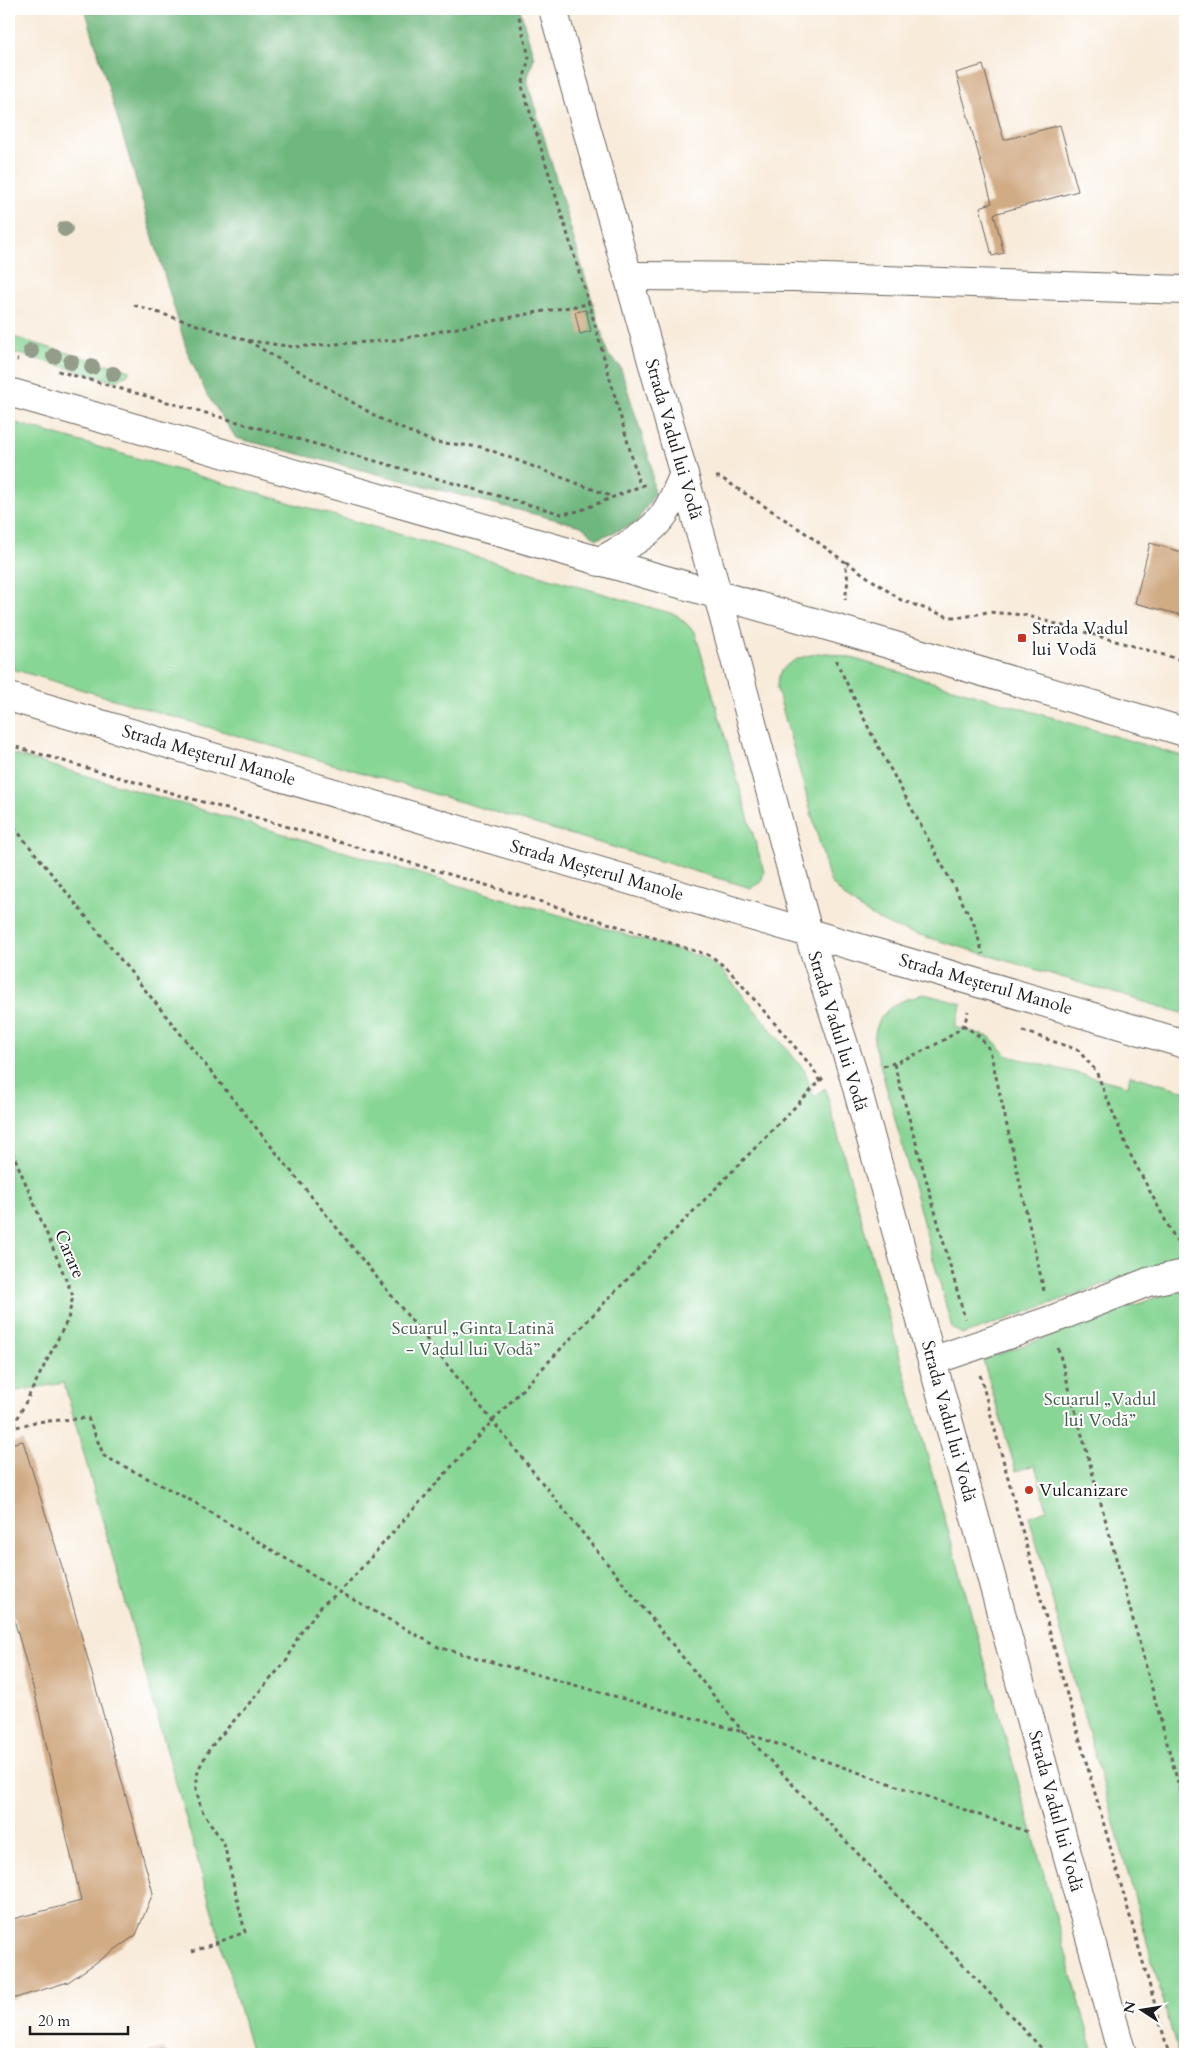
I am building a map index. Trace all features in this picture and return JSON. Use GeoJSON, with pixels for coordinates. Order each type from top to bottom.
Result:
{"type":"FeatureCollection","features":[{"type":"Feature","properties":{"kind":"main road","name":"Strada Vadul lui Vodă"},"geometry":{"type":"LineString","coordinates":[[553,9],[718,596],[808,932],[852,1070],[1122,2054]]}},
{"type":"Feature","properties":{"kind":"main road"},"geometry":{"type":"LineString","coordinates":[[628,276],[795,277],[1185,290]]}},
{"type":"Feature","properties":{"kind":"main road"},"geometry":{"type":"LineString","coordinates":[[9,392],[1185,732]]}},
{"type":"Feature","properties":{"kind":"main road"},"geometry":{"type":"LineString","coordinates":[[599,562],[638,539],[652,527],[665,513],[684,474]]}},
{"type":"Feature","properties":{"kind":"main road","name":"Strada Meșterul Manole"},"geometry":{"type":"LineString","coordinates":[[9,696],[1185,1044]]}},
{"type":"Feature","properties":{"kind":"main road"},"geometry":{"type":"LineString","coordinates":[[932,1361],[1051,1320],[1148,1282],[1183,1262]]}},
{"type":"Feature","properties":{"kind":"path"},"geometry":{"type":"LineString","coordinates":[[516,9],[530,57],[522,86],[589,304],[640,486]]}},
{"type":"Feature","properties":{"kind":"path"},"geometry":{"type":"LineString","coordinates":[[134,305],[245,340],[294,347],[396,340],[589,304]]}},
{"type":"Feature","properties":{"kind":"path"},"geometry":{"type":"LineString","coordinates":[[245,340],[386,422],[434,442],[482,447],[613,497]]}},
{"type":"Feature","properties":{"kind":"path"},"geometry":{"type":"LineString","coordinates":[[9,358],[18,360]]}},
{"type":"Feature","properties":{"kind":"path"},"geometry":{"type":"LineString","coordinates":[[56,371],[562,514],[580,511]]}},
{"type":"Feature","properties":{"kind":"path"},"geometry":{"type":"LineString","coordinates":[[845,562],[901,600],[948,617],[964,618],[987,612],[1024,616],[1185,661]]}},
{"type":"Feature","properties":{"kind":"path"},"geometry":{"type":"LineString","coordinates":[[9,745],[523,896],[711,956],[728,969],[813,1068],[820,1082]]}},
{"type":"Feature","properties":{"kind":"path"},"geometry":{"type":"LineString","coordinates":[[9,821],[494,1420],[743,1732],[1047,2054]]}},
{"type":"Feature","properties":{"kind":"path"},"geometry":{"type":"LineString","coordinates":[[877,1067],[894,1064],[949,1038],[963,1025],[968,1013],[983,952],[974,924]]}},
{"type":"Feature","properties":{"kind":"path"},"geometry":{"type":"LineString","coordinates":[[968,1013],[976,1015]]}},
{"type":"Feature","properties":{"kind":"path"},"geometry":{"type":"LineString","coordinates":[[963,1025],[979,1036],[990,1050],[1051,1320],[1185,1808]]}},
{"type":"Feature","properties":{"kind":"path"},"geometry":{"type":"LineString","coordinates":[[1018,1029],[1078,1050],[1096,1072],[1130,1152],[1183,1262]]}},
{"type":"Feature","properties":{"kind":"path"},"geometry":{"type":"LineString","coordinates":[[894,1064],[1067,1693],[1169,2054]]}},
{"type":"Feature","properties":{"kind":"path"},"geometry":{"type":"LineString","coordinates":[[192,1952],[245,1932],[224,1844],[201,1809],[196,1788],[198,1770],[210,1748],[287,1660],[299,1635],[323,1604],[340,1592],[494,1420],[608,1299],[826,1076]]}},
{"type":"Feature","properties":{"kind":"path","name":"Carare"},"geometry":{"type":"LineString","coordinates":[[9,1144],[73,1296],[68,1319],[11,1428]]}},
{"type":"Feature","properties":{"kind":"path"},"geometry":{"type":"LineString","coordinates":[[11,1428],[35,1422],[88,1418],[104,1456],[194,1502],[340,1592],[438,1647],[743,1732],[1028,1832],[1031,1841]]}},
{"type":"Feature","properties":{"kind":"green space"},"geometry":{"type":"Polygon","coordinates":[[[85,9],[520,9],[534,58],[527,80],[608,355],[620,366],[651,464],[654,495],[636,523],[597,539],[581,526],[236,438],[207,395],[187,351],[85,9]]]}},
{"type":"Feature","properties":{"kind":"green space"},"geometry":{"type":"Polygon","coordinates":[[[9,336],[131,371],[116,382],[9,351],[9,336]]]}},
{"type":"Feature","properties":{"kind":"green space"},"geometry":{"type":"Polygon","coordinates":[[[9,421],[677,615],[695,632],[764,872],[761,882],[751,888],[9,668],[9,421]]]}},
{"type":"Feature","properties":{"kind":"green space"},"geometry":{"type":"Polygon","coordinates":[[[828,653],[855,659],[1185,757],[1185,1014],[893,927],[858,907],[837,889],[830,881],[777,689],[781,672],[794,661],[801,657],[828,653]]]}},
{"type":"Feature","properties":{"kind":"green space","name":"Scuarul „Ginta Latină - Vadul lui Vodă”"},"geometry":{"type":"Polygon","coordinates":[[[9,753],[702,957],[722,970],[805,1071],[814,1097],[825,1088],[1094,2054],[252,2054],[64,1383],[9,1392],[9,753]]]}},
{"type":"Feature","properties":{"kind":"green space"},"geometry":{"type":"Polygon","coordinates":[[[924,994],[962,1004],[955,1027],[990,1037],[1008,1056],[1128,1086],[1130,1075],[1185,1091],[1185,1256],[977,1330],[962,1334],[952,1328],[874,1042],[879,1022],[889,1009],[904,1000],[924,994]]]}},
{"type":"Feature","properties":{"kind":"green space","name":"Scuarul „Vadul lui Vodă”"},"geometry":{"type":"Polygon","coordinates":[[[1185,1287],[1185,2054],[1178,2054],[1029,1516],[1047,1510],[1035,1465],[1016,1471],[983,1360],[1185,1287]]]}},
{"type":"Feature","properties":{"kind":"building"},"geometry":{"type":"Polygon","coordinates":[[[983,65],[1004,140],[1060,125],[1078,191],[994,214],[1004,253],[992,256],[980,207],[992,203],[956,73],[983,65]]]}},
{"type":"Feature","properties":{"kind":"building"},"geometry":{"type":"Polygon","coordinates":[[[586,310],[591,331],[580,334],[575,312],[586,310]]]}},
{"type":"Feature","properties":{"kind":"building"},"geometry":{"type":"Polygon","coordinates":[[[1150,543],[1185,553],[1185,616],[1135,603],[1150,543]]]}},
{"type":"Feature","properties":{"kind":"building"},"geometry":{"type":"Polygon","coordinates":[[[23,1441],[63,1570],[153,1893],[136,1935],[68,1982],[9,2000],[9,1920],[81,1901],[35,1694],[9,1602],[9,1444],[23,1441]]]}},
{"type":"Feature","properties":{"kind":"building"},"geometry":{"type":"Polygon","coordinates":[[[165,2048],[167,2054],[139,2054],[139,2053],[165,2048]]]}},
{"type":"Feature","properties":{"kind":"place","name":"Strada Vadul lui Vodă"},"geometry":{"type":"Point","coordinates":[1022,638]}},
{"type":"Feature","properties":{"kind":"place","name":"Vulcanizare"},"geometry":{"type":"Point","coordinates":[1029,1490]}}]}
